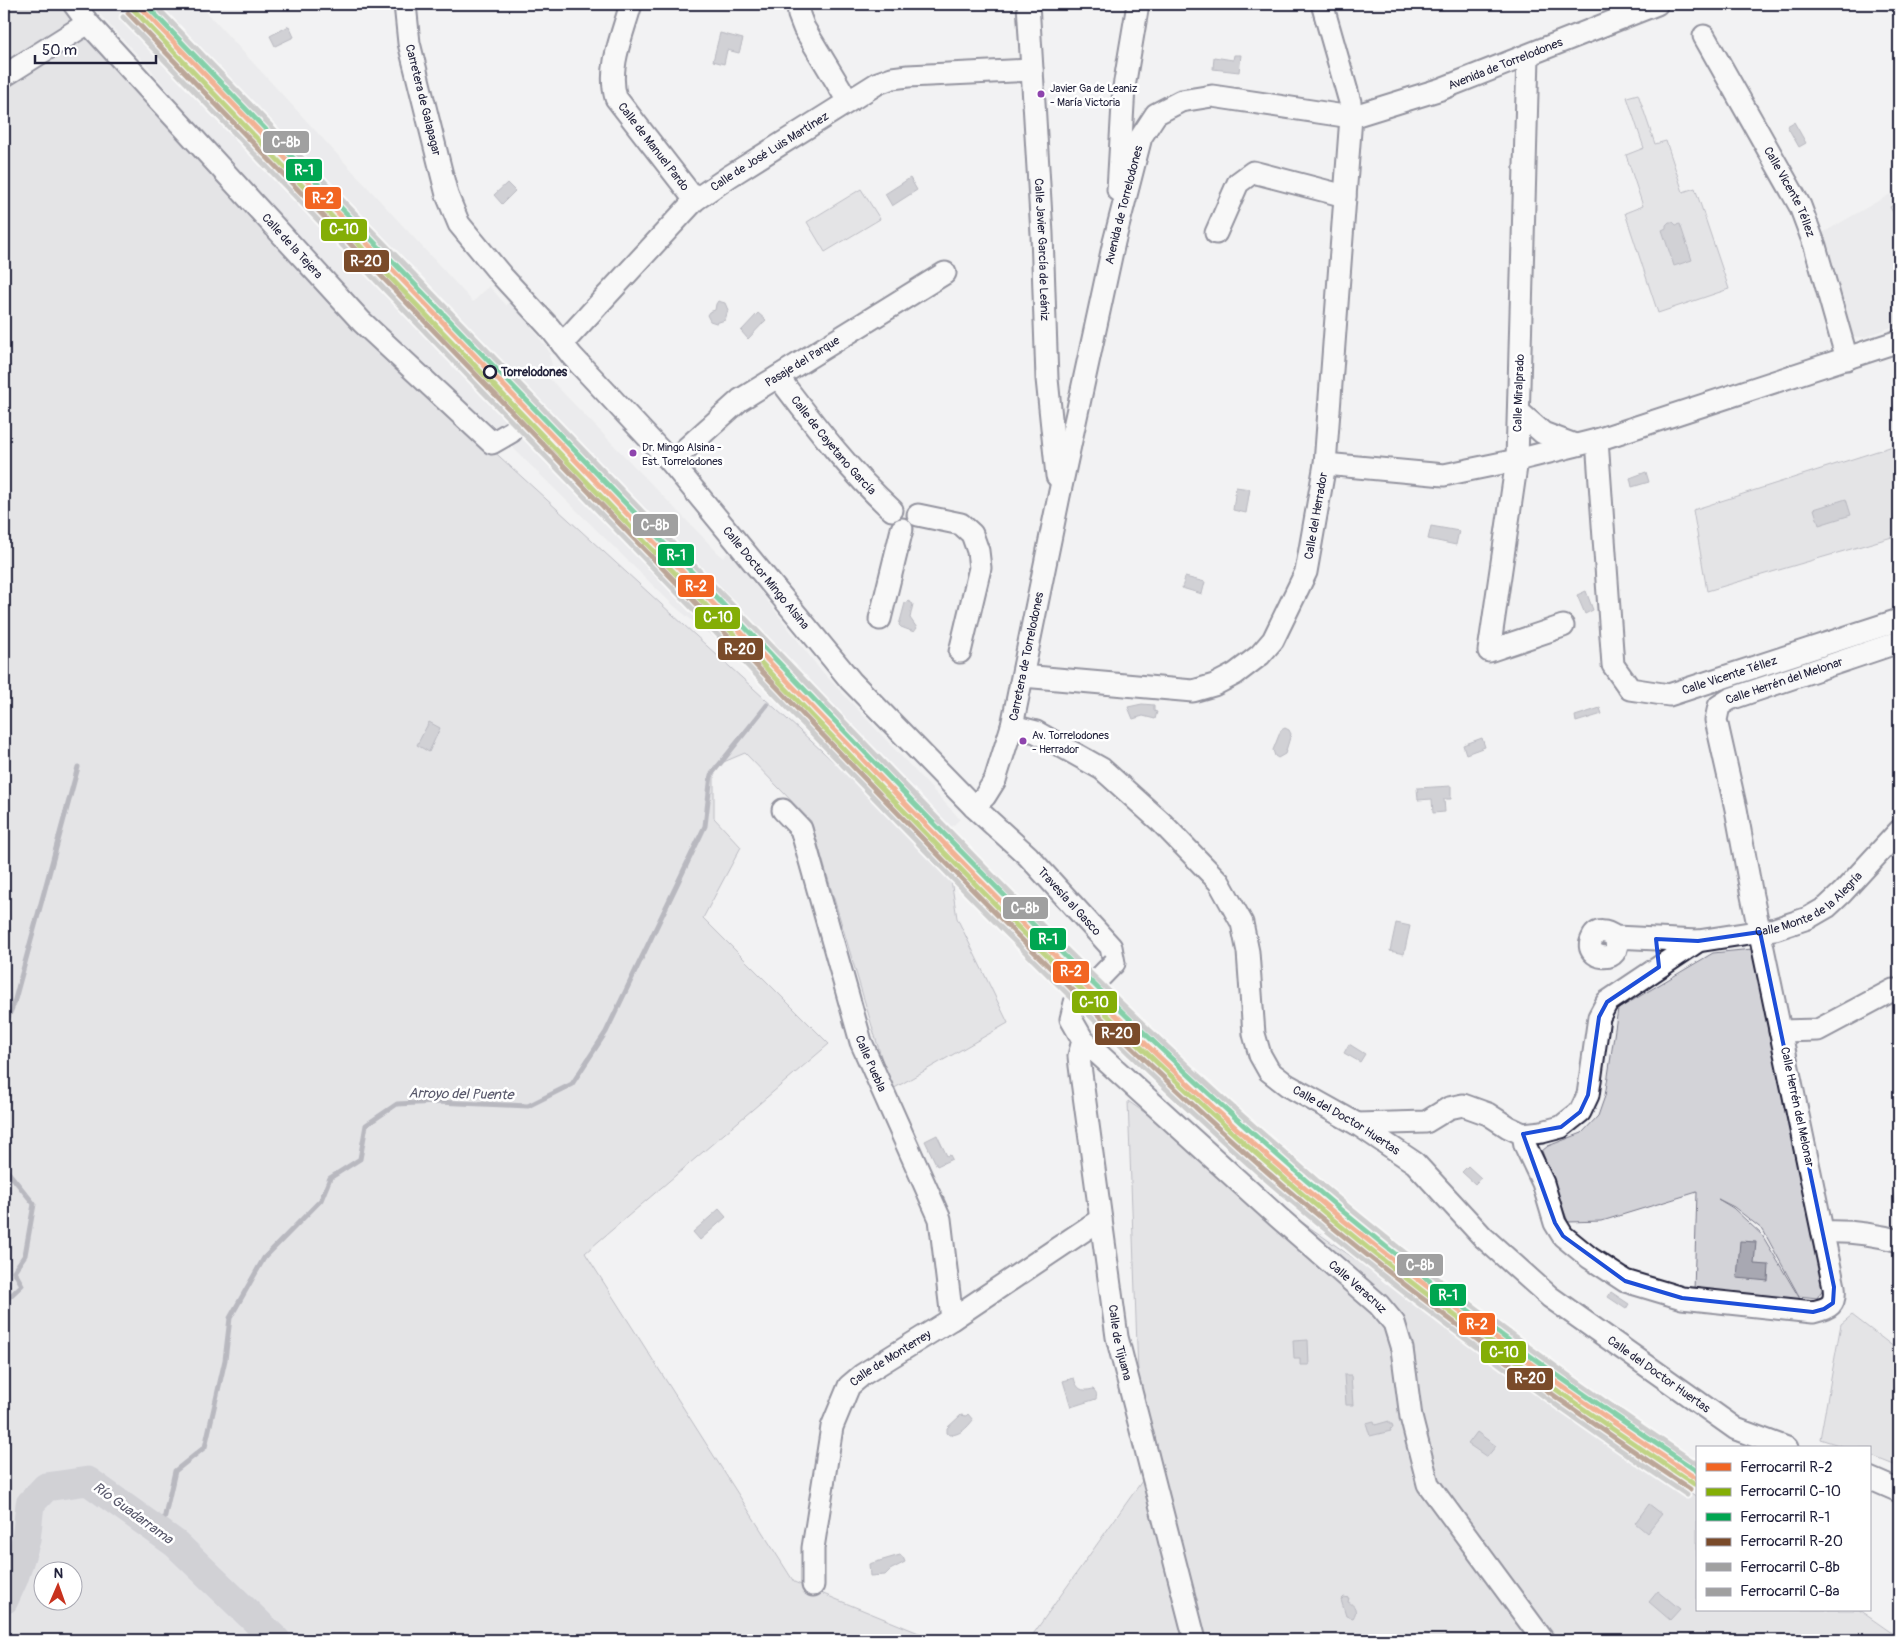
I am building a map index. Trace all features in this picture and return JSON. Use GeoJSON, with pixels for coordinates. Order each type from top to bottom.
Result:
{"type":"FeatureCollection","features":[{"type":"Feature","properties":{"kind":"street","name":"Calle de la Tejera"},"geometry":{"type":"LineString","coordinates":[[74,4],[88,23],[362,322],[492,443],[511,432]]}},
{"type":"Feature","properties":{"kind":"street","name":"Carretera de Galapagar"},"geometry":{"type":"LineString","coordinates":[[405,4],[409,43],[448,194],[459,224],[562,344]]}},
{"type":"Feature","properties":{"kind":"street","name":"Calle de Manuel Pardo"},"geometry":{"type":"LineString","coordinates":[[631,4],[613,70],[612,86],[616,98],[694,200]]}},
{"type":"Feature","properties":{"kind":"street"},"geometry":{"type":"LineString","coordinates":[[798,4],[799,15],[804,28],[848,101]]}},
{"type":"Feature","properties":{"kind":"street","name":"Calle Javier García de Leániz"},"geometry":{"type":"LineString","coordinates":[[1028,4],[1042,234],[1047,379],[1059,496]]}},
{"type":"Feature","properties":{"kind":"street"},"geometry":{"type":"LineString","coordinates":[[1114,242],[1124,87],[1138,4]]}},
{"type":"Feature","properties":{"kind":"street"},"geometry":{"type":"LineString","coordinates":[[1324,4],[1350,102],[1351,117]]}},
{"type":"Feature","properties":{"kind":"street","name":"Avenida de Torrelodones"},"geometry":{"type":"LineString","coordinates":[[1059,496],[1114,242],[1141,137],[1156,114],[1181,101],[1212,96],[1351,117],[1441,89],[1657,4]]}},
{"type":"Feature","properties":{"kind":"street"},"geometry":{"type":"LineString","coordinates":[[4,76],[88,23]]}},
{"type":"Feature","properties":{"kind":"street","name":"Calle Vicente Téllez"},"geometry":{"type":"LineString","coordinates":[[1704,36],[1800,206],[1815,246],[1847,359]]}},
{"type":"Feature","properties":{"kind":"street","name":"Calle Miralprado"},"geometry":{"type":"LineString","coordinates":[[1528,56],[1518,460],[1489,651],[1563,626]]}},
{"type":"Feature","properties":{"kind":"street","name":"Calle de José Luis Martínez"},"geometry":{"type":"LineString","coordinates":[[562,344],[694,200],[878,83],[892,78],[1032,70]]}},
{"type":"Feature","properties":{"kind":"street"},"geometry":{"type":"LineString","coordinates":[[1124,87],[1139,105],[1156,114]]}},
{"type":"Feature","properties":{"kind":"street","name":"Calle del Herrador"},"geometry":{"type":"LineString","coordinates":[[1023,676],[1193,691],[1214,686],[1235,674],[1260,655],[1273,640],[1306,572],[1325,464],[1351,117]]}},
{"type":"Feature","properties":{"kind":"street"},"geometry":{"type":"LineString","coordinates":[[1216,233],[1238,183],[1253,172],[1345,196]]}},
{"type":"Feature","properties":{"kind":"street","name":"Pasaje del Parque"},"geometry":{"type":"LineString","coordinates":[[671,462],[740,400],[945,273]]}},
{"type":"Feature","properties":{"kind":"street"},"geometry":{"type":"LineString","coordinates":[[1325,464],[1444,475],[1518,460],[1597,440],[1899,341]]}},
{"type":"Feature","properties":{"kind":"street","name":"Calle Doctor Mingo Alsina"},"geometry":{"type":"LineString","coordinates":[[562,344],[671,462],[851,681],[974,807]]}},
{"type":"Feature","properties":{"kind":"street","name":"Calle de Cayetano García"},"geometry":{"type":"LineString","coordinates":[[778,377],[845,463],[892,510]]}},
{"type":"Feature","properties":{"kind":"street"},"geometry":{"type":"LineString","coordinates":[[1047,379],[1057,391],[1068,393],[1082,389]]}},
{"type":"Feature","properties":{"kind":"street"},"geometry":{"type":"LineString","coordinates":[[1519,412],[1542,432],[1575,445]]}},
{"type":"Feature","properties":{"kind":"street","name":"Calle Vicente Téllez"},"geometry":{"type":"LineString","coordinates":[[1597,440],[1613,664],[1630,689],[1669,695],[1899,620]]}},
{"type":"Feature","properties":{"kind":"street","name":"Carretera de Torrelodones"},"geometry":{"type":"LineString","coordinates":[[974,807],[985,796],[995,780],[1012,726],[1059,496]]}},
{"type":"Feature","properties":{"kind":"street"},"geometry":{"type":"LineString","coordinates":[[902,502],[909,503],[914,506],[918,515],[914,526],[902,529],[894,524],[892,510],[902,502]]}},
{"type":"Feature","properties":{"kind":"street"},"geometry":{"type":"LineString","coordinates":[[918,515],[961,524],[972,534],[978,551],[980,568],[960,652]]}},
{"type":"Feature","properties":{"kind":"street"},"geometry":{"type":"LineString","coordinates":[[880,619],[902,529]]}},
{"type":"Feature","properties":{"kind":"street","name":"Calle Herrén del Melonar"},"geometry":{"type":"LineString","coordinates":[[1523,1134],[1543,1183],[1555,1223],[1563,1236],[1590,1258],[1625,1281],[1682,1298],[1813,1312],[1824,1309],[1833,1303],[1835,1296],[1823,1232],[1716,720],[1719,706],[1730,699],[1899,642]]}},
{"type":"Feature","properties":{"kind":"street","name":"Calle del Doctor Huertas"},"geometry":{"type":"LineString","coordinates":[[1012,726],[1036,732],[1102,769],[1161,822],[1219,882],[1242,923],[1248,952],[1254,1034],[1260,1055],[1269,1071],[1287,1084],[1357,1124],[1415,1163],[1483,1237],[1550,1297],[1736,1429],[1782,1446]]}},
{"type":"Feature","properties":{"kind":"street","name":"Travesía al Gasco"},"geometry":{"type":"LineString","coordinates":[[974,807],[1028,856],[1111,947],[1114,964],[1075,1003]]}},
{"type":"Feature","properties":{"kind":"street","name":"Calle Puebla"},"geometry":{"type":"LineString","coordinates":[[783,810],[801,829],[861,1042],[940,1219],[952,1319]]}},
{"type":"Feature","properties":{"kind":"street","name":"Calle Monte de la Alegría"},"geometry":{"type":"LineString","coordinates":[[1615,937],[1698,941],[1775,929],[1808,918],[1827,908],[1899,831]]}},
{"type":"Feature","properties":{"kind":"street"},"geometry":{"type":"LineString","coordinates":[[1656,939],[1660,951],[1659,967]]}},
{"type":"Feature","properties":{"kind":"street","name":"Calle Monte de la Alegría"},"geometry":{"type":"LineString","coordinates":[[1523,1134],[1561,1127],[1580,1112],[1588,1095],[1599,1018],[1607,1002],[1698,941]]}},
{"type":"Feature","properties":{"kind":"street"},"geometry":{"type":"LineString","coordinates":[[1780,1031],[1818,1030],[1892,990],[1899,990]]}},
{"type":"Feature","properties":{"kind":"street","name":"Calle Veracruz"},"geometry":{"type":"LineString","coordinates":[[1075,1003],[1071,1018],[1082,1040],[1278,1217],[1378,1304],[1394,1324],[1402,1349],[1411,1417],[1428,1484],[1543,1640]]}},
{"type":"Feature","properties":{"kind":"street","name":"Calle de Tijuana"},"geometry":{"type":"LineString","coordinates":[[1082,1040],[1079,1056],[1080,1066],[1117,1337],[1195,1640]]}},
{"type":"Feature","properties":{"kind":"street"},"geometry":{"type":"LineString","coordinates":[[1357,1124],[1426,1122],[1449,1108],[1463,1105],[1488,1114],[1523,1134]]}},
{"type":"Feature","properties":{"kind":"street","name":"Calle de Monterrey"},"geometry":{"type":"LineString","coordinates":[[813,1585],[813,1548],[832,1427],[849,1386],[862,1375],[952,1319],[1101,1219]]}},
{"type":"Feature","properties":{"kind":"street"},"geometry":{"type":"LineString","coordinates":[[1823,1232],[1840,1231],[1884,1236],[1899,1241]]}},
{"type":"Feature","properties":{"kind":"street"},"geometry":{"type":"LineString","coordinates":[[1870,1478],[1899,1491]]}},
{"type":"Feature","properties":{"kind":"highlighted area"},"geometry":{"type":"Polygon","coordinates":[[[1760,932],[1834,1287],[1833,1303],[1824,1309],[1813,1312],[1682,1298],[1625,1281],[1563,1236],[1555,1223],[1523,1134],[1561,1127],[1580,1112],[1588,1095],[1599,1017],[1607,1002],[1659,967],[1656,939],[1698,941],[1760,932]]]}},
{"type":"Feature","properties":{"kind":"shaded area"},"geometry":{"type":"Polygon","coordinates":[[[4,4],[81,4],[316,289],[949,867],[957,918],[1008,1023],[891,1090],[811,821],[745,753],[714,766],[714,818],[741,847],[703,918],[829,1044],[585,1253],[794,1582],[936,1640],[4,1640],[4,4]]]}},
{"type":"Feature","properties":{"kind":"shaded area","name":"Torrelodones"},"geometry":{"type":"Polygon","coordinates":[[[90,4],[200,5],[473,302],[489,286],[507,306],[508,300],[520,311],[551,354],[549,355],[552,364],[545,374],[723,558],[729,551],[818,667],[960,819],[935,843],[820,737],[756,672],[674,606],[512,447],[511,432],[498,430],[370,320],[255,200],[149,67],[90,4]]]}},
{"type":"Feature","properties":{"kind":"shaded area"},"geometry":{"type":"Polygon","coordinates":[[[890,4],[907,4],[907,8],[891,11],[890,4]]]}},
{"type":"Feature","properties":{"kind":"shaded area"},"geometry":{"type":"Polygon","coordinates":[[[289,26],[294,37],[275,46],[270,36],[289,26]]]}},
{"type":"Feature","properties":{"kind":"shaded area"},"geometry":{"type":"Polygon","coordinates":[[[720,33],[743,39],[739,53],[727,50],[724,64],[713,61],[720,33]]]}},
{"type":"Feature","properties":{"kind":"shaded area"},"geometry":{"type":"Polygon","coordinates":[[[1234,55],[1241,55],[1239,72],[1213,69],[1214,57],[1233,60],[1234,55]]]}},
{"type":"Feature","properties":{"kind":"shaded area"},"geometry":{"type":"Polygon","coordinates":[[[1638,94],[1655,144],[1666,141],[1683,192],[1695,188],[1729,289],[1658,313],[1625,213],[1643,206],[1626,155],[1644,148],[1627,97],[1638,94]]]}},
{"type":"Feature","properties":{"kind":"shaded area"},"geometry":{"type":"Polygon","coordinates":[[[1794,122],[1806,143],[1799,147],[1787,126],[1794,122]]]}},
{"type":"Feature","properties":{"kind":"shaded area"},"geometry":{"type":"Polygon","coordinates":[[[910,178],[917,190],[892,206],[885,194],[910,178]]]}},
{"type":"Feature","properties":{"kind":"shaded area"},"geometry":{"type":"Polygon","coordinates":[[[507,183],[515,191],[502,204],[494,195],[507,183]]]}},
{"type":"Feature","properties":{"kind":"shaded area"},"geometry":{"type":"Polygon","coordinates":[[[861,189],[880,219],[825,252],[807,222],[861,189]]]}},
{"type":"Feature","properties":{"kind":"shaded area"},"geometry":{"type":"Polygon","coordinates":[[[1899,189],[1899,324],[1865,337],[1855,337],[1848,330],[1819,235],[1899,189]]]}},
{"type":"Feature","properties":{"kind":"shaded area"},"geometry":{"type":"Polygon","coordinates":[[[1899,202],[1899,223],[1890,207],[1899,202]]]}},
{"type":"Feature","properties":{"kind":"shaded area"},"geometry":{"type":"Polygon","coordinates":[[[1669,222],[1673,222],[1676,225],[1680,224],[1692,260],[1674,266],[1662,230],[1666,228],[1669,222]]]}},
{"type":"Feature","properties":{"kind":"shaded area"},"geometry":{"type":"Polygon","coordinates":[[[718,301],[725,303],[728,310],[725,320],[716,323],[710,321],[707,315],[715,310],[718,301]]]}},
{"type":"Feature","properties":{"kind":"shaded area"},"geometry":{"type":"Polygon","coordinates":[[[758,313],[766,320],[748,339],[741,331],[758,313]]]}},
{"type":"Feature","properties":{"kind":"shaded area"},"geometry":{"type":"Polygon","coordinates":[[[1893,446],[1899,472],[1899,535],[1707,591],[1693,510],[1893,446]]]}},
{"type":"Feature","properties":{"kind":"shaded area"},"geometry":{"type":"Polygon","coordinates":[[[1646,472],[1649,482],[1632,487],[1630,478],[1646,472]]]}},
{"type":"Feature","properties":{"kind":"shaded area"},"geometry":{"type":"Polygon","coordinates":[[[1236,487],[1250,489],[1246,513],[1233,510],[1236,487]]]}},
{"type":"Feature","properties":{"kind":"shaded area"},"geometry":{"type":"Polygon","coordinates":[[[1846,499],[1851,515],[1819,525],[1814,509],[1846,499]]]}},
{"type":"Feature","properties":{"kind":"shaded area"},"geometry":{"type":"Polygon","coordinates":[[[1431,526],[1459,531],[1456,545],[1428,539],[1431,526]]]}},
{"type":"Feature","properties":{"kind":"shaded area"},"geometry":{"type":"Polygon","coordinates":[[[1185,577],[1205,582],[1202,594],[1182,588],[1185,577]]]}},
{"type":"Feature","properties":{"kind":"shaded area"},"geometry":{"type":"Polygon","coordinates":[[[1586,591],[1593,610],[1585,614],[1577,595],[1586,591]]]}},
{"type":"Feature","properties":{"kind":"shaded area"},"geometry":{"type":"Polygon","coordinates":[[[908,601],[913,604],[910,618],[917,628],[914,632],[899,625],[905,603],[908,601]]]}},
{"type":"Feature","properties":{"kind":"shaded area"},"geometry":{"type":"Polygon","coordinates":[[[1142,704],[1154,705],[1154,711],[1157,712],[1155,719],[1143,716],[1133,719],[1128,707],[1142,704]]]}},
{"type":"Feature","properties":{"kind":"shaded area"},"geometry":{"type":"Polygon","coordinates":[[[1600,708],[1602,714],[1576,722],[1575,716],[1600,708]]]}},
{"type":"Feature","properties":{"kind":"shaded area"},"geometry":{"type":"Polygon","coordinates":[[[429,722],[440,728],[429,752],[417,745],[429,722]]]}},
{"type":"Feature","properties":{"kind":"shaded area"},"geometry":{"type":"Polygon","coordinates":[[[1285,728],[1291,734],[1285,754],[1278,758],[1273,750],[1281,730],[1285,728]]]}},
{"type":"Feature","properties":{"kind":"shaded area"},"geometry":{"type":"Polygon","coordinates":[[[1482,738],[1485,747],[1466,754],[1463,745],[1482,738]]]}},
{"type":"Feature","properties":{"kind":"shaded area"},"geometry":{"type":"Polygon","coordinates":[[[1451,786],[1451,799],[1444,799],[1445,812],[1433,813],[1432,799],[1418,800],[1417,788],[1451,786]]]}},
{"type":"Feature","properties":{"kind":"shaded area"},"geometry":{"type":"Polygon","coordinates":[[[1396,923],[1410,926],[1404,954],[1390,951],[1396,923]]]}},
{"type":"Feature","properties":{"kind":"shaded area"},"geometry":{"type":"Polygon","coordinates":[[[1752,949],[1823,1289],[1817,1298],[1799,1296],[1763,1230],[1734,1207],[1718,1199],[1733,1208],[1762,1235],[1800,1299],[1694,1291],[1697,1192],[1602,1221],[1568,1222],[1542,1151],[1548,1146],[1582,1133],[1598,1116],[1605,1096],[1618,1009],[1713,953],[1752,949]]]}},
{"type":"Feature","properties":{"kind":"shaded area"},"geometry":{"type":"Polygon","coordinates":[[[1349,1044],[1365,1054],[1360,1062],[1344,1053],[1349,1044]]]}},
{"type":"Feature","properties":{"kind":"shaded area"},"geometry":{"type":"Polygon","coordinates":[[[1128,1101],[1696,1496],[1696,1612],[1862,1612],[1899,1638],[1899,1640],[1029,1640],[1142,1481],[1128,1101]]]}},
{"type":"Feature","properties":{"kind":"shaded area"},"geometry":{"type":"Polygon","coordinates":[[[937,1135],[947,1156],[950,1155],[952,1159],[937,1166],[925,1141],[937,1135]]]}},
{"type":"Feature","properties":{"kind":"shaded area"},"geometry":{"type":"Polygon","coordinates":[[[1468,1166],[1481,1178],[1475,1184],[1462,1172],[1468,1166]]]}},
{"type":"Feature","properties":{"kind":"shaded area"},"geometry":{"type":"Polygon","coordinates":[[[719,1209],[726,1217],[700,1240],[693,1232],[719,1209]]]}},
{"type":"Feature","properties":{"kind":"shaded area"},"geometry":{"type":"Polygon","coordinates":[[[1740,1241],[1756,1242],[1754,1264],[1769,1265],[1768,1281],[1737,1278],[1740,1241]]]}},
{"type":"Feature","properties":{"kind":"shaded area"},"geometry":{"type":"Polygon","coordinates":[[[1611,1292],[1629,1304],[1626,1309],[1608,1297],[1611,1292]]]}},
{"type":"Feature","properties":{"kind":"shaded area"},"geometry":{"type":"Polygon","coordinates":[[[1852,1315],[1899,1351],[1899,1467],[1870,1455],[1870,1446],[1842,1446],[1820,1439],[1841,1324],[1852,1315]]]}},
{"type":"Feature","properties":{"kind":"shaded area"},"geometry":{"type":"Polygon","coordinates":[[[1308,1340],[1309,1365],[1300,1365],[1300,1358],[1294,1358],[1293,1341],[1308,1340]]]}},
{"type":"Feature","properties":{"kind":"shaded area"},"geometry":{"type":"Polygon","coordinates":[[[1344,1375],[1351,1375],[1353,1405],[1346,1405],[1344,1375]]]}},
{"type":"Feature","properties":{"kind":"shaded area"},"geometry":{"type":"Polygon","coordinates":[[[1074,1378],[1080,1389],[1093,1389],[1096,1399],[1071,1407],[1063,1381],[1074,1378]]]}},
{"type":"Feature","properties":{"kind":"shaded area"},"geometry":{"type":"Polygon","coordinates":[[[968,1414],[973,1420],[966,1428],[954,1435],[947,1433],[947,1428],[961,1415],[966,1416],[968,1414]]]}},
{"type":"Feature","properties":{"kind":"shaded area"},"geometry":{"type":"Polygon","coordinates":[[[1374,1421],[1375,1425],[1389,1421],[1393,1428],[1390,1429],[1391,1431],[1370,1436],[1366,1423],[1374,1421]]]}},
{"type":"Feature","properties":{"kind":"shaded area"},"geometry":{"type":"Polygon","coordinates":[[[1477,1432],[1496,1446],[1487,1457],[1468,1444],[1477,1432]]]}},
{"type":"Feature","properties":{"kind":"shaded area"},"geometry":{"type":"Polygon","coordinates":[[[1649,1504],[1662,1514],[1647,1533],[1635,1523],[1649,1504]]]}},
{"type":"Feature","properties":{"kind":"shaded area"},"geometry":{"type":"Polygon","coordinates":[[[900,1555],[905,1562],[885,1575],[870,1576],[869,1564],[900,1555]]]}},
{"type":"Feature","properties":{"kind":"shaded area"},"geometry":{"type":"Polygon","coordinates":[[[1658,1591],[1680,1609],[1670,1620],[1649,1602],[1658,1591]]]}},
{"type":"Feature","properties":{"kind":"shaded area"},"geometry":{"type":"Polygon","coordinates":[[[1344,1597],[1349,1598],[1348,1602],[1355,1608],[1353,1618],[1346,1616],[1341,1600],[1344,1597]]]}},
{"type":"Feature","properties":{"kind":"waterway","name":"Arroyo del Puente"},"geometry":{"type":"LineString","coordinates":[[161,1533],[175,1471],[205,1447],[225,1360],[230,1318],[264,1258],[321,1200],[330,1178],[360,1159],[366,1125],[397,1104],[437,1102],[528,1106],[572,1084],[606,1032],[705,826],[711,775],[767,705]]}},
{"type":"Feature","properties":{"kind":"waterway"},"geometry":{"type":"LineString","coordinates":[[4,1054],[5,1025],[14,1003],[78,767]]}},
{"type":"Feature","properties":{"kind":"waterway"},"geometry":{"type":"LineString","coordinates":[[4,1167],[34,1204],[25,1255],[14,1271],[22,1285],[4,1302]]}},
{"type":"Feature","properties":{"kind":"waterway","name":"Río Guadarrama"},"geometry":{"type":"LineString","coordinates":[[4,1600],[14,1578],[26,1540],[30,1504],[46,1487],[88,1481],[176,1544],[276,1640]]}},
{"type":"Feature","properties":{"kind":"railway"},"geometry":{"type":"LineString","coordinates":[[994,882],[1147,1045]]}},
{"type":"Feature","properties":{"kind":"rail line","name":"R-2"},"geometry":{"type":"LineString","coordinates":[[137,4],[926,825],[1126,1025],[1265,1154],[1369,1241],[1530,1364],[1696,1478]]}},
{"type":"Feature","properties":{"kind":"rail line","name":"R-1"},"geometry":{"type":"LineString","coordinates":[[145,4],[930,820],[1062,953],[1198,1084],[1319,1191],[1423,1276],[1531,1357],[1696,1470]]}},
{"type":"Feature","properties":{"kind":"rail line","name":"C-8b"},"geometry":{"type":"LineString","coordinates":[[154,4],[937,818],[1139,1020],[1279,1148],[1430,1273],[1535,1352],[1696,1463]]}},
{"type":"Feature","properties":{"kind":"rail line","name":"C-10"},"geometry":{"type":"LineString","coordinates":[[132,8],[922,830],[1123,1030],[1262,1159],[1365,1246],[1527,1369],[1694,1484]]}},
{"type":"Feature","properties":{"kind":"rail line","name":"R-20"},"geometry":{"type":"LineString","coordinates":[[128,13],[918,834],[1119,1035],[1258,1164],[1362,1251],[1523,1374],[1690,1489]]}},
{"type":"Feature","properties":{"kind":"rail line","name":"C-8a"},"geometry":{"type":"LineString","coordinates":[[123,17],[914,839],[1115,1040],[1254,1169],[1358,1256],[1519,1379],[1687,1495]]}},
{"type":"Feature","properties":{"kind":"place","name":"Javier Gª de Leaniz - María Victoria"},"geometry":{"type":"Point","coordinates":[1041,94]}},
{"type":"Feature","properties":{"kind":"place","name":"Torrelodones"},"geometry":{"type":"Point","coordinates":[490,372]}},
{"type":"Feature","properties":{"kind":"place","name":"Dr. Mingo Alsina - Est. Torrelodones"},"geometry":{"type":"Point","coordinates":[633,453]}},
{"type":"Feature","properties":{"kind":"place","name":"Av. Torrelodones - Herrador"},"geometry":{"type":"Point","coordinates":[1023,741]}}]}
